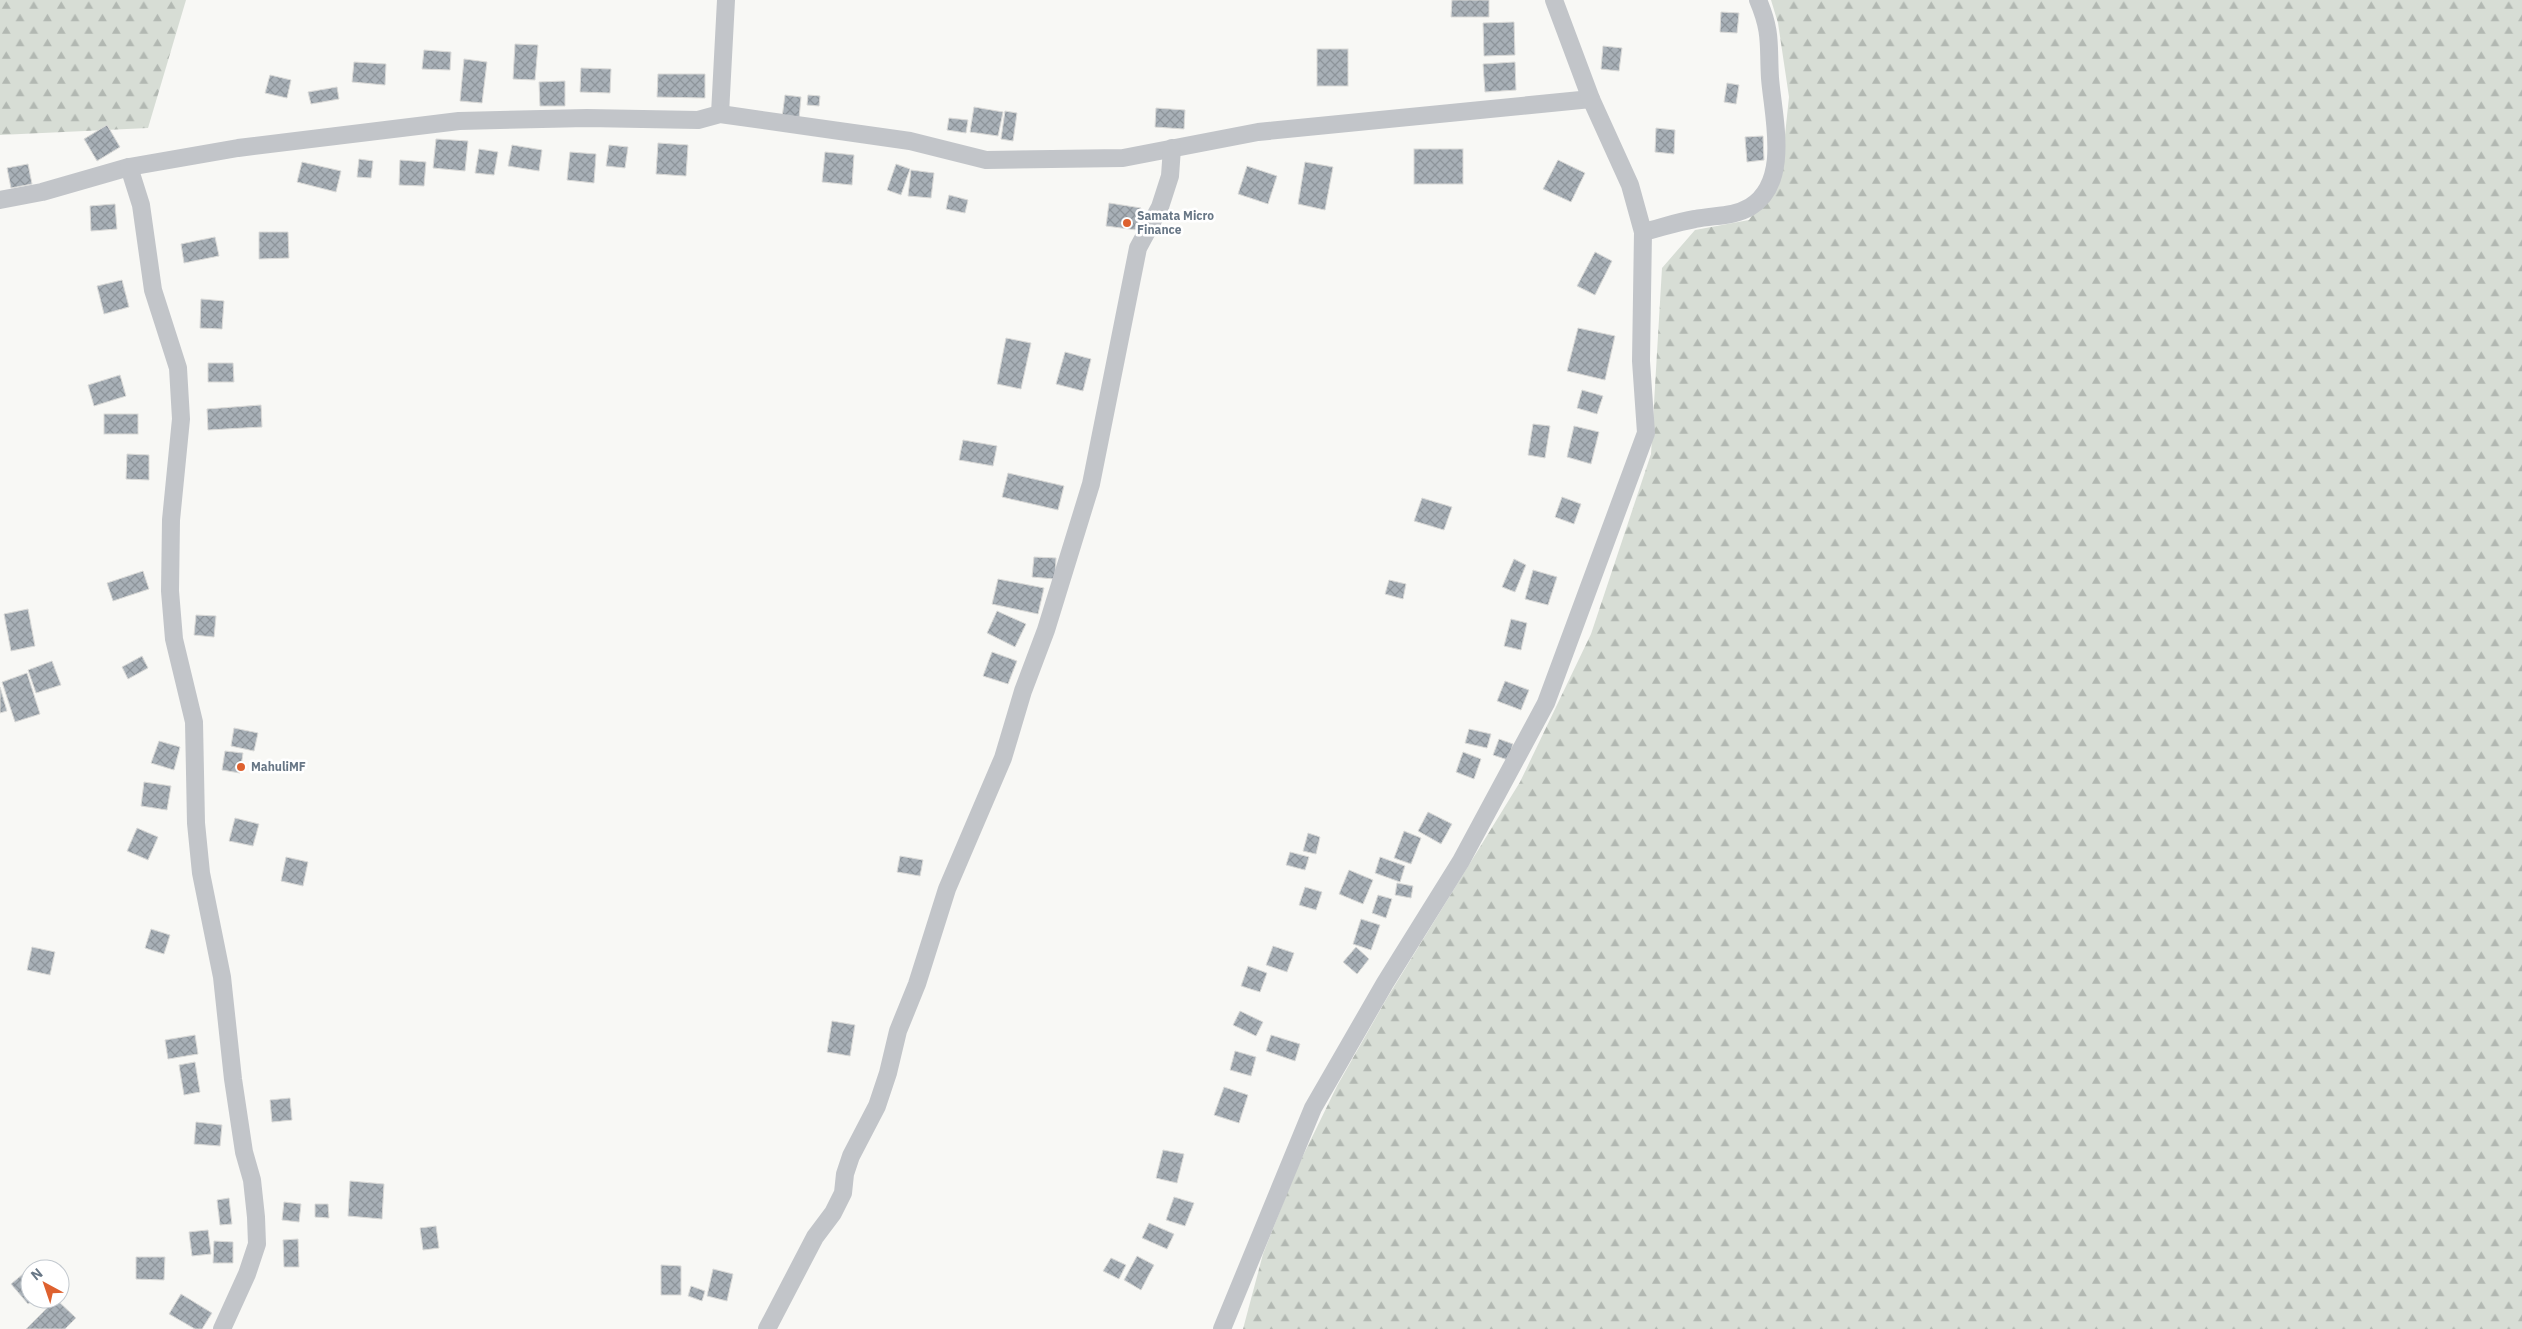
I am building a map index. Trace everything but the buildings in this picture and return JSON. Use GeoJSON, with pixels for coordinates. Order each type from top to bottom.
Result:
{"type":"FeatureCollection","features":[{"type":"Feature","properties":{"kind":"street"},"geometry":{"type":"LineString","coordinates":[[720,114],[726,0]]}},
{"type":"Feature","properties":{"kind":"street"},"geometry":{"type":"LineString","coordinates":[[1222,1329],[1313,1108],[1385,983],[1461,861],[1546,702],[1646,433],[1641,362],[1643,232],[1630,185],[1591,99],[1554,0]]}},
{"type":"Feature","properties":{"kind":"street"},"geometry":{"type":"LineString","coordinates":[[1643,232],[1694,219],[1733,214],[1751,207],[1766,195],[1775,168],[1776,134],[1770,77],[1771,42],[1766,18],[1758,0]]}},
{"type":"Feature","properties":{"kind":"street"},"geometry":{"type":"LineString","coordinates":[[0,200],[42,192],[129,166],[238,148],[459,121],[587,118],[698,120],[720,114],[910,141],[986,160],[1123,158],[1258,132],[1591,99]]}},
{"type":"Feature","properties":{"kind":"street"},"geometry":{"type":"LineString","coordinates":[[767,1329],[815,1237],[833,1213],[843,1193],[845,1174],[851,1156],[877,1106],[888,1073],[898,1031],[917,984],[947,889],[1002,758],[1023,691],[1046,630],[1091,484],[1138,248],[1160,207],[1170,176],[1172,148]]}},
{"type":"Feature","properties":{"kind":"street"},"geometry":{"type":"LineString","coordinates":[[129,166],[141,204],[153,290],[178,368],[182,419],[170,520],[170,592],[174,639],[194,722],[196,823],[201,873],[222,977],[232,1078],[244,1152],[252,1180],[256,1217],[257,1244],[247,1274],[222,1329]]}},
{"type":"Feature","properties":{"kind":"green space"},"geometry":{"type":"Polygon","coordinates":[[[0,0],[186,0],[148,128],[0,135],[0,0]]]}},
{"type":"Feature","properties":{"kind":"green space"},"geometry":{"type":"Polygon","coordinates":[[[1771,0],[2522,0],[2522,1329],[1243,1329],[1263,1254],[1297,1168],[1337,1086],[1387,998],[1520,782],[1591,634],[1651,454],[1662,268],[1695,230],[1749,220],[1781,173],[1789,97],[1778,23],[1771,0]]]}},
{"type":"Feature","properties":{"kind":"place","name":"Samata Micro Finance"},"geometry":{"type":"Point","coordinates":[1127,223]}},
{"type":"Feature","properties":{"kind":"place","name":"MahuliMF"},"geometry":{"type":"Point","coordinates":[241,767]}}]}
